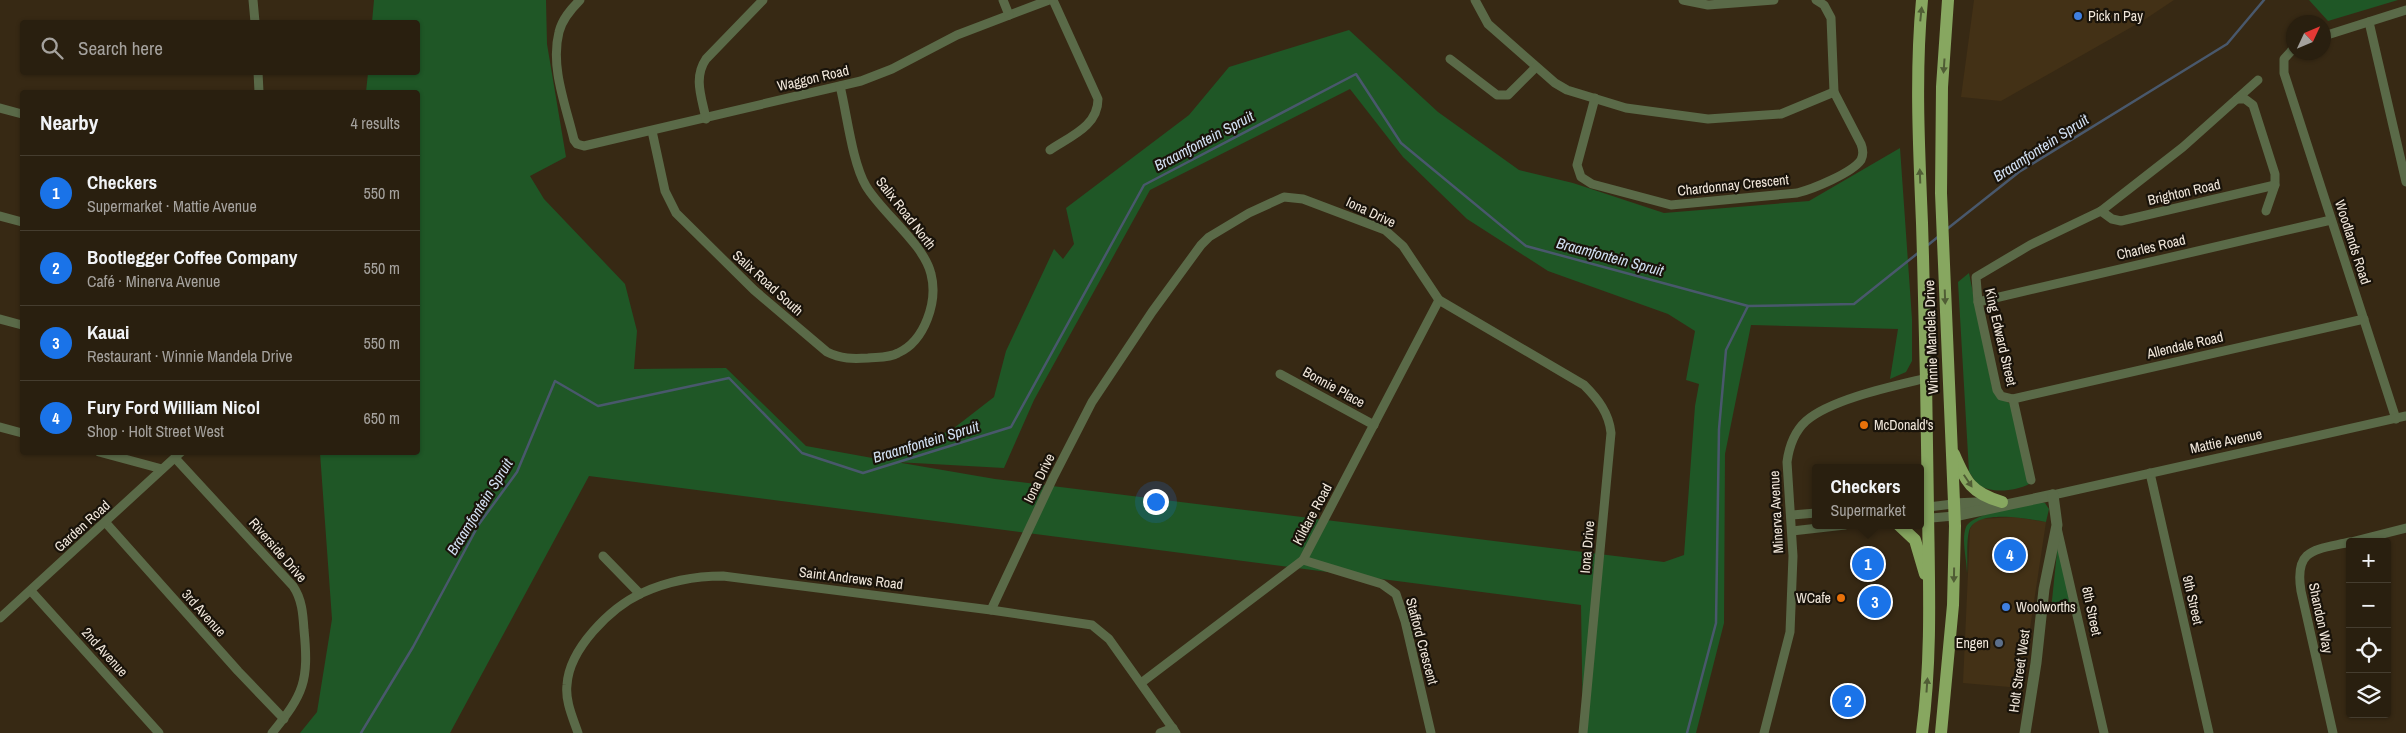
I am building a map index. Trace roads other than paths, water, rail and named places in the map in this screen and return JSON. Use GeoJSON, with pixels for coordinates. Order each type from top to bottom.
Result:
{"type":"FeatureCollection","features":[{"type":"Feature","properties":{"kind":"main road","name":"Winnie Mandela Drive"},"geometry":{"type":"LineString","coordinates":[[1922,0],[1918,36],[1918,117],[1922,288],[1927,378],[1928,448],[1924,513],[1930,629],[1922,733]]}},
{"type":"Feature","properties":{"kind":"main road","name":"Winnie Mandela Drive"},"geometry":{"type":"LineString","coordinates":[[1941,733],[1953,605],[1954,510],[1941,193],[1942,87],[1948,0]]}},
{"type":"Feature","properties":{"kind":"main road"},"geometry":{"type":"LineString","coordinates":[[1950,444],[1972,488],[1986,497],[2002,502]]}},
{"type":"Feature","properties":{"kind":"main road"},"geometry":{"type":"LineString","coordinates":[[1922,464],[1928,448]]}},
{"type":"Feature","properties":{"kind":"main road"},"geometry":{"type":"LineString","coordinates":[[1903,529],[1915,540],[1925,572],[1930,629]]}},
{"type":"Feature","properties":{"kind":"street"},"geometry":{"type":"LineString","coordinates":[[253,0],[254,20]]}},
{"type":"Feature","properties":{"kind":"street","name":"Waggon Road"},"geometry":{"type":"LineString","coordinates":[[580,0],[562,22],[558,33],[557,50],[559,80],[574,140],[577,144],[584,146],[706,119],[840,86],[892,69],[956,35],[1051,0]]}},
{"type":"Feature","properties":{"kind":"street"},"geometry":{"type":"LineString","coordinates":[[706,119],[698,81],[700,68],[706,59],[764,0]]}},
{"type":"Feature","properties":{"kind":"street"},"geometry":{"type":"LineString","coordinates":[[1003,0],[1009,15]]}},
{"type":"Feature","properties":{"kind":"street"},"geometry":{"type":"LineString","coordinates":[[1050,150],[1085,127],[1094,119],[1098,109],[1098,99],[1051,0]]}},
{"type":"Feature","properties":{"kind":"street"},"geometry":{"type":"LineString","coordinates":[[1475,0],[1488,24],[1536,67],[1567,90],[1646,112],[1717,119],[1781,114],[1834,92],[1831,18],[1822,2]]}},
{"type":"Feature","properties":{"kind":"street"},"geometry":{"type":"LineString","coordinates":[[1686,0],[1723,4],[1774,0]]}},
{"type":"Feature","properties":{"kind":"street"},"geometry":{"type":"LineString","coordinates":[[2331,34],[2406,10]]}},
{"type":"Feature","properties":{"kind":"street"},"geometry":{"type":"LineString","coordinates":[[2369,22],[2406,182]]}},
{"type":"Feature","properties":{"kind":"street","name":"Woodlands Road"},"geometry":{"type":"LineString","coordinates":[[2286,58],[2284,60],[2284,74],[2396,419]]}},
{"type":"Feature","properties":{"kind":"street"},"geometry":{"type":"LineString","coordinates":[[1450,59],[1497,95],[1503,96],[1508,95],[1536,67]]}},
{"type":"Feature","properties":{"kind":"street"},"geometry":{"type":"LineString","coordinates":[[258,75],[260,90]]}},
{"type":"Feature","properties":{"kind":"street","name":"Brighton Road"},"geometry":{"type":"LineString","coordinates":[[1981,272],[2030,245],[2101,211],[2178,151],[2258,80]]}},
{"type":"Feature","properties":{"kind":"street","name":"Salix Road North"},"geometry":{"type":"LineString","coordinates":[[840,86],[865,185],[922,254],[929,267],[933,284],[932,300],[924,326]]}},
{"type":"Feature","properties":{"kind":"street","name":"Chardonnay Crescent"},"geometry":{"type":"LineString","coordinates":[[1595,98],[1577,165],[1581,177],[1601,186],[1663,204],[1678,205],[1805,191],[1852,168],[1862,158],[1862,148],[1834,92]]}},
{"type":"Feature","properties":{"kind":"street"},"geometry":{"type":"LineString","coordinates":[[2238,99],[2245,99],[2253,105],[2275,174],[2276,185],[2266,211]]}},
{"type":"Feature","properties":{"kind":"street"},"geometry":{"type":"LineString","coordinates":[[0,108],[20,113]]}},
{"type":"Feature","properties":{"kind":"street","name":"Salix Road South"},"geometry":{"type":"LineString","coordinates":[[652,131],[665,191],[676,213],[754,290],[827,352],[840,358],[888,357],[912,344],[924,326]]}},
{"type":"Feature","properties":{"kind":"street","name":"Brighton Road"},"geometry":{"type":"LineString","coordinates":[[2101,211],[2112,220],[2121,221],[2276,185]]}},
{"type":"Feature","properties":{"kind":"street","name":"Iona Drive"},"geometry":{"type":"LineString","coordinates":[[991,610],[1053,478],[1092,402],[1152,312],[1201,245],[1209,237],[1249,213],[1284,197],[1304,199],[1385,230],[1403,246],[1439,300],[1584,385],[1601,404],[1610,423],[1611,433],[1583,733]]}},
{"type":"Feature","properties":{"kind":"street"},"geometry":{"type":"LineString","coordinates":[[0,216],[20,221]]}},
{"type":"Feature","properties":{"kind":"street","name":"Charles Road"},"geometry":{"type":"LineString","coordinates":[[1978,302],[2331,220]]}},
{"type":"Feature","properties":{"kind":"street","name":"King Edward Street"},"geometry":{"type":"LineString","coordinates":[[1981,272],[1975,280],[1994,384],[2001,396],[2013,399]]}},
{"type":"Feature","properties":{"kind":"street","name":"Kildare Road"},"geometry":{"type":"LineString","coordinates":[[1141,683],[1303,560],[1439,300]]}},
{"type":"Feature","properties":{"kind":"street","name":"Allendale Road"},"geometry":{"type":"LineString","coordinates":[[2013,399],[2364,319]]}},
{"type":"Feature","properties":{"kind":"street"},"geometry":{"type":"LineString","coordinates":[[0,320],[20,325]]}},
{"type":"Feature","properties":{"kind":"street","name":"Bonnie Place"},"geometry":{"type":"LineString","coordinates":[[1280,374],[1374,425]]}},
{"type":"Feature","properties":{"kind":"street","name":"Minerva Avenue"},"geometry":{"type":"LineString","coordinates":[[1764,733],[1790,632],[1792,515],[1787,462],[1788,452],[1800,427],[1823,409],[1877,391],[1927,378]]}},
{"type":"Feature","properties":{"kind":"street"},"geometry":{"type":"LineString","coordinates":[[2013,399],[2031,480]]}},
{"type":"Feature","properties":{"kind":"street","name":"Mattie Avenue"},"geometry":{"type":"LineString","coordinates":[[1924,513],[2053,496],[2150,472],[2406,416]]}},
{"type":"Feature","properties":{"kind":"street"},"geometry":{"type":"LineString","coordinates":[[0,427],[20,432]]}},
{"type":"Feature","properties":{"kind":"street"},"geometry":{"type":"LineString","coordinates":[[110,455],[162,469]]}},
{"type":"Feature","properties":{"kind":"street","name":"Garden Road"},"geometry":{"type":"LineString","coordinates":[[0,618],[106,523],[178,455]]}},
{"type":"Feature","properties":{"kind":"street","name":"Riverside Drive"},"geometry":{"type":"LineString","coordinates":[[178,455],[293,586],[300,597],[306,648],[306,676],[298,699],[272,733]]}},
{"type":"Feature","properties":{"kind":"street","name":"9th Street"},"geometry":{"type":"LineString","coordinates":[[2150,472],[2209,733]]}},
{"type":"Feature","properties":{"kind":"street","name":"Mattie Avenue"},"geometry":{"type":"LineString","coordinates":[[1954,510],[2053,496]]}},
{"type":"Feature","properties":{"kind":"street","name":"8th Street"},"geometry":{"type":"LineString","coordinates":[[2053,496],[2057,525],[2104,733]]}},
{"type":"Feature","properties":{"kind":"street"},"geometry":{"type":"LineString","coordinates":[[1792,515],[1812,513]]}},
{"type":"Feature","properties":{"kind":"street","name":"3rd Avenue"},"geometry":{"type":"LineString","coordinates":[[106,523],[238,671],[284,719]]}},
{"type":"Feature","properties":{"kind":"street","name":"Holt Street West"},"geometry":{"type":"LineString","coordinates":[[2025,733],[2036,663],[2044,589],[2057,525]]}},
{"type":"Feature","properties":{"kind":"street","name":"Shandon Way"},"geometry":{"type":"LineString","coordinates":[[2366,538],[2406,528]]}},
{"type":"Feature","properties":{"kind":"street"},"geometry":{"type":"LineString","coordinates":[[1792,531],[1812,529]]}},
{"type":"Feature","properties":{"kind":"street","name":"Shandon Way"},"geometry":{"type":"LineString","coordinates":[[2334,733],[2301,591],[2299,571],[2302,559],[2310,552],[2346,543]]}},
{"type":"Feature","properties":{"kind":"street"},"geometry":{"type":"LineString","coordinates":[[603,556],[640,594]]}},
{"type":"Feature","properties":{"kind":"street","name":"Stafford Crescent"},"geometry":{"type":"LineString","coordinates":[[1303,560],[1382,584],[1396,594],[1405,621],[1431,733]]}},
{"type":"Feature","properties":{"kind":"street","name":"Saint Andrews Road"},"geometry":{"type":"LineString","coordinates":[[578,733],[568,704],[566,686],[570,670],[578,652],[591,634],[606,618],[640,594],[690,578],[723,576],[991,610],[1092,625],[1109,639],[1174,731]]}},
{"type":"Feature","properties":{"kind":"street","name":"2nd Avenue"},"geometry":{"type":"LineString","coordinates":[[31,591],[159,733]]}},
{"type":"Feature","properties":{"kind":"street"},"geometry":{"type":"LineString","coordinates":[[1160,733],[1174,731]]}},
{"type":"Feature","properties":{"kind":"waterway","name":"Braamfontein Spruit"},"geometry":{"type":"LineString","coordinates":[[1947,229],[2019,172],[2227,44],[2264,0]]}},
{"type":"Feature","properties":{"kind":"waterway","name":"Braamfontein Spruit"},"geometry":{"type":"LineString","coordinates":[[361,733],[413,647],[479,524],[517,472],[555,381],[598,406],[729,378],[802,453],[863,473],[1011,427],[1144,185],[1356,74],[1401,143],[1526,246],[1748,306],[1854,304],[1918,253]]}},
{"type":"Feature","properties":{"kind":"waterway","name":"Braamfontein Spruit"},"geometry":{"type":"LineString","coordinates":[[1928,245],[1939,236]]}},
{"type":"Feature","properties":{"kind":"waterway"},"geometry":{"type":"LineString","coordinates":[[1687,733],[1716,623],[1719,429],[1726,350],[1748,306]]}},
{"type":"Feature","properties":{"kind":"place","name":"Pick n Pay"},"geometry":{"type":"Point","coordinates":[2078,16]}},
{"type":"Feature","properties":{"kind":"place","name":"McDonald's"},"geometry":{"type":"Point","coordinates":[1864,425]}},
{"type":"Feature","properties":{"kind":"place","name":"Fury Ford William Nicol"},"geometry":{"type":"Point","coordinates":[2010,555]}},
{"type":"Feature","properties":{"kind":"place","name":"Checkers"},"geometry":{"type":"Point","coordinates":[1868,564]}},
{"type":"Feature","properties":{"kind":"place","name":"WCafe"},"geometry":{"type":"Point","coordinates":[1841,598]}},
{"type":"Feature","properties":{"kind":"place","name":"Kauai"},"geometry":{"type":"Point","coordinates":[1875,602]}},
{"type":"Feature","properties":{"kind":"place","name":"Woolworths"},"geometry":{"type":"Point","coordinates":[2006,607]}},
{"type":"Feature","properties":{"kind":"place","name":"Engen"},"geometry":{"type":"Point","coordinates":[1999,643]}},
{"type":"Feature","properties":{"kind":"place","name":"Bootlegger Coffee Company"},"geometry":{"type":"Point","coordinates":[1848,701]}}]}
